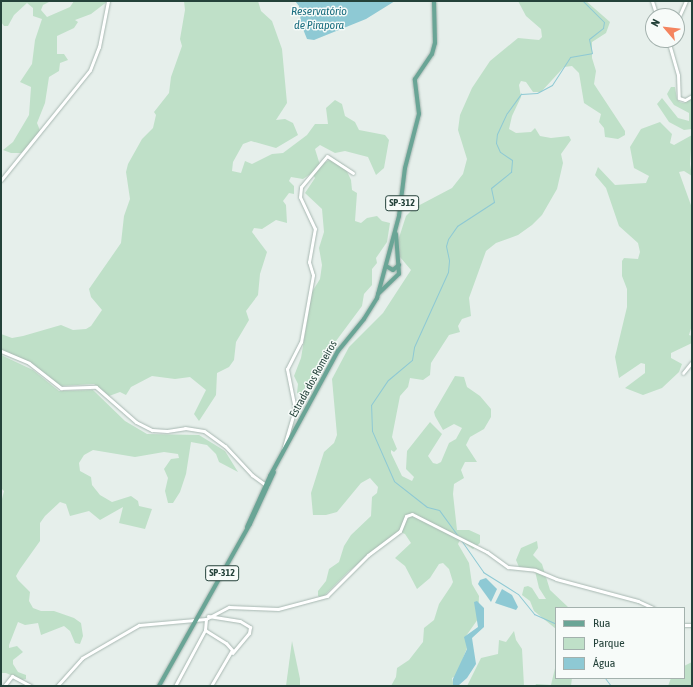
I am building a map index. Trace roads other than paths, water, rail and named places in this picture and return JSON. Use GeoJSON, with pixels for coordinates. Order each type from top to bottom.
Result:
{"type":"FeatureCollection","features":[{"type":"Feature","properties":{"kind":"main road","name":"Estrada dos Romeiros"},"geometry":{"type":"LineString","coordinates":[[159,686],[247,527],[274,471],[338,352],[370,311],[378,294],[396,232],[402,204],[406,164],[419,114],[416,79],[432,54],[435,43],[434,1]]}},
{"type":"Feature","properties":{"kind":"main road"},"geometry":{"type":"LineString","coordinates":[[378,294],[397,277],[399,264],[396,232]]}},
{"type":"Feature","properties":{"kind":"main road"},"geometry":{"type":"LineString","coordinates":[[386,266],[393,270],[399,264]]}},
{"type":"Feature","properties":{"kind":"street"},"geometry":{"type":"LineString","coordinates":[[1,180],[90,70],[97,51],[108,1]]}},
{"type":"Feature","properties":{"kind":"street"},"geometry":{"type":"LineString","coordinates":[[670,48],[678,75],[679,98],[685,100],[692,96]]}},
{"type":"Feature","properties":{"kind":"street"},"geometry":{"type":"LineString","coordinates":[[284,454],[283,447],[295,409],[287,369],[301,342],[313,275],[309,262],[315,229],[300,197],[301,187],[327,156],[332,157],[353,173]]}},
{"type":"Feature","properties":{"kind":"street"},"geometry":{"type":"LineString","coordinates":[[1,351],[29,363],[61,388],[96,387],[136,422],[152,430],[166,431],[185,428],[204,431],[225,446],[252,475],[267,486]]}},
{"type":"Feature","properties":{"kind":"street"},"geometry":{"type":"LineString","coordinates":[[683,372],[692,362]]}},
{"type":"Feature","properties":{"kind":"street"},"geometry":{"type":"LineString","coordinates":[[207,618],[229,607],[278,609],[327,596],[368,554],[400,531],[406,516],[412,514],[487,552],[508,567],[535,570],[556,579],[638,601],[651,607]]}},
{"type":"Feature","properties":{"kind":"street"},"geometry":{"type":"LineString","coordinates":[[174,686],[205,630],[207,618]]}},
{"type":"Feature","properties":{"kind":"street"},"geometry":{"type":"LineString","coordinates":[[57,686],[82,658],[139,625],[207,618],[240,621],[250,627],[249,632],[232,653],[211,686]]}},
{"type":"Feature","properties":{"kind":"street"},"geometry":{"type":"LineString","coordinates":[[205,630],[230,645],[232,653]]}},
{"type":"Feature","properties":{"kind":"street"},"geometry":{"type":"LineString","coordinates":[[4,686],[12,676],[31,686]]}},
{"type":"Feature","properties":{"kind":"water","name":"Reservatório de Pirapora"},"geometry":{"type":"Polygon","coordinates":[[[295,1],[395,1],[366,19],[314,40],[307,39],[301,24],[299,6],[295,1]]]}},
{"type":"Feature","properties":{"kind":"water"},"geometry":{"type":"Polygon","coordinates":[[[486,578],[497,589],[491,602],[478,584],[480,580],[486,578]]]}},
{"type":"Feature","properties":{"kind":"water"},"geometry":{"type":"Polygon","coordinates":[[[502,589],[512,595],[518,607],[516,610],[495,603],[502,589]]]}},
{"type":"Feature","properties":{"kind":"water"},"geometry":{"type":"Polygon","coordinates":[[[477,601],[484,608],[484,627],[472,638],[476,664],[467,678],[459,685],[453,686],[453,679],[467,649],[464,637],[478,627],[474,602],[477,601]]]}},
{"type":"Feature","properties":{"kind":"waterway"},"geometry":{"type":"LineString","coordinates":[[458,536],[439,510],[427,507],[394,481],[372,431],[371,405],[388,380],[412,360],[414,347],[448,272],[449,260],[446,246],[448,239],[457,226],[494,202],[491,188],[511,172],[512,160],[500,152],[496,143],[497,134],[507,113],[521,94],[537,93],[552,85],[570,57],[592,53],[589,39],[603,28],[604,22],[583,1]]}},
{"type":"Feature","properties":{"kind":"waterway"},"geometry":{"type":"LineString","coordinates":[[461,540],[483,572],[518,594],[534,614],[555,624]]}},
{"type":"Feature","properties":{"kind":"waterway"},"geometry":{"type":"LineString","coordinates":[[606,679],[611,686]]}}]}
